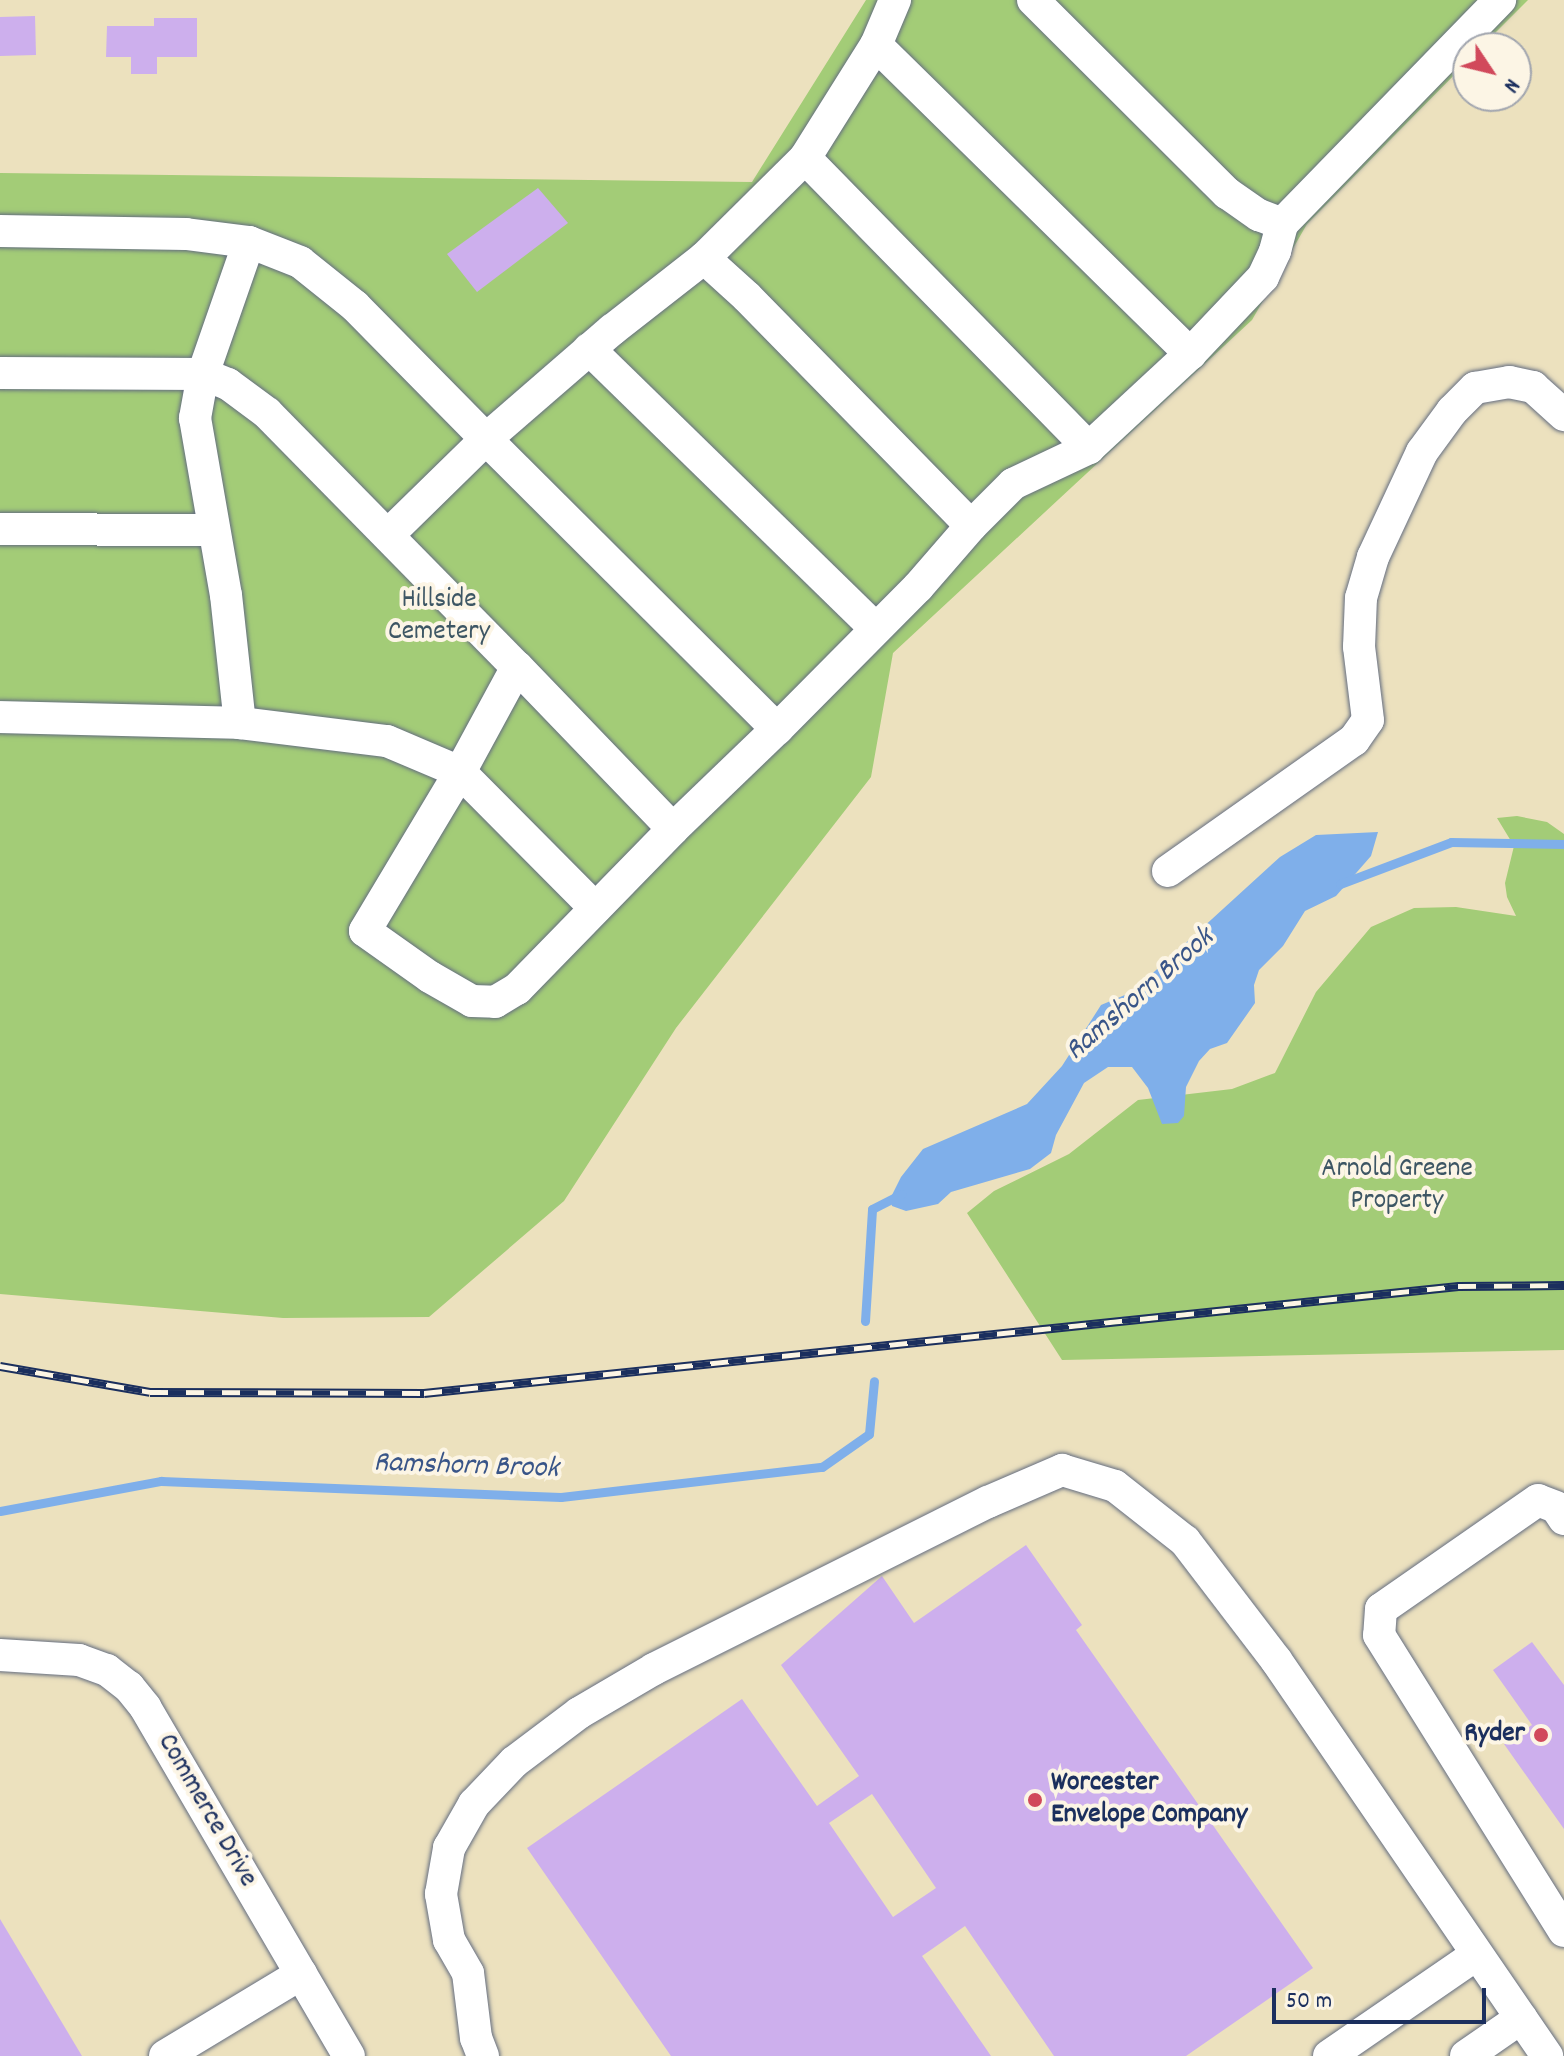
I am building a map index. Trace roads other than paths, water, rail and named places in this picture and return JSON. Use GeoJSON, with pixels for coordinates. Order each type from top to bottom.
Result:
{"type":"FeatureCollection","features":[{"type":"Feature","properties":{"kind":"lane"},"geometry":{"type":"LineString","coordinates":[[389,534],[486,439],[589,349],[704,258],[805,158],[876,45],[885,15],[895,0]]}},
{"type":"Feature","properties":{"kind":"lane"},"geometry":{"type":"LineString","coordinates":[[1033,0],[1227,193],[1259,215],[1282,224]]}},
{"type":"Feature","properties":{"kind":"lane"},"geometry":{"type":"LineString","coordinates":[[517,667],[460,772],[365,931],[430,977],[472,1001],[495,1002],[517,989],[673,829],[918,587],[1013,484],[1089,448],[1190,354],[1263,277],[1275,251],[1282,224],[1500,0]]}},
{"type":"Feature","properties":{"kind":"lane"},"geometry":{"type":"LineString","coordinates":[[876,45],[1190,354]]}},
{"type":"Feature","properties":{"kind":"lane"},"geometry":{"type":"LineString","coordinates":[[805,158],[1089,448]]}},
{"type":"Feature","properties":{"kind":"lane"},"geometry":{"type":"LineString","coordinates":[[0,231],[186,234],[249,242],[300,262],[355,306],[777,729]]}},
{"type":"Feature","properties":{"kind":"lane"},"geometry":{"type":"LineString","coordinates":[[240,723],[226,595],[195,418],[203,374],[249,242]]}},
{"type":"Feature","properties":{"kind":"lane"},"geometry":{"type":"LineString","coordinates":[[704,258],[747,297],[971,526]]}},
{"type":"Feature","properties":{"kind":"lane"},"geometry":{"type":"LineString","coordinates":[[589,349],[875,628]]}},
{"type":"Feature","properties":{"kind":"lane"},"geometry":{"type":"LineString","coordinates":[[0,373],[203,374],[228,384],[267,413],[389,534],[673,829]]}},
{"type":"Feature","properties":{"kind":"lane"},"geometry":{"type":"LineString","coordinates":[[1168,871],[1354,740],[1368,720],[1359,647],[1361,598],[1373,557],[1422,452],[1452,411],[1475,388],[1509,382],[1533,387],[1564,415]]}},
{"type":"Feature","properties":{"kind":"lane"},"geometry":{"type":"LineString","coordinates":[[0,529],[214,530]]}},
{"type":"Feature","properties":{"kind":"lane"},"geometry":{"type":"LineString","coordinates":[[0,717],[240,723],[387,741],[460,772],[595,908]]}},
{"type":"Feature","properties":{"kind":"lane"},"geometry":{"type":"LineString","coordinates":[[483,2056],[476,2038],[468,1973],[449,1940],[441,1894],[449,1848],[474,1804],[514,1762],[579,1713],[654,1669],[988,1502],[1062,1470],[1115,1486],[1185,1541],[1276,1660],[1547,2056]]}},
{"type":"Feature","properties":{"kind":"lane"},"geometry":{"type":"LineString","coordinates":[[1564,1519],[1556,1507],[1538,1500],[1381,1609],[1379,1635],[1564,1931]]}},
{"type":"Feature","properties":{"kind":"lane","name":"Commerce Drive"},"geometry":{"type":"LineString","coordinates":[[0,1655],[79,1660],[107,1670],[129,1687],[145,1707],[349,2056]]}},
{"type":"Feature","properties":{"kind":"lane"},"geometry":{"type":"LineString","coordinates":[[1329,2056],[1476,1955]]}},
{"type":"Feature","properties":{"kind":"lane"},"geometry":{"type":"LineString","coordinates":[[165,2056],[301,1974]]}},
{"type":"Feature","properties":{"kind":"lane"},"geometry":{"type":"LineString","coordinates":[[1466,2056],[1521,2018]]}},
{"type":"Feature","properties":{"kind":"water"},"geometry":{"type":"Polygon","coordinates":[[[1378,832],[1371,856],[1336,896],[1305,911],[1283,946],[1259,970],[1254,985],[1255,1003],[1227,1043],[1210,1049],[1199,1061],[1186,1087],[1184,1116],[1178,1123],[1162,1124],[1148,1088],[1132,1067],[1108,1067],[1084,1083],[1056,1135],[1051,1153],[1030,1169],[951,1192],[938,1204],[906,1211],[892,1206],[890,1199],[901,1177],[923,1149],[1027,1104],[1062,1066],[1101,1005],[1132,992],[1280,857],[1316,835],[1378,832]]]}},
{"type":"Feature","properties":{"kind":"waterway","name":"Ramshorn Brook"},"geometry":{"type":"LineString","coordinates":[[1340,884],[1451,842],[1564,844]]}},
{"type":"Feature","properties":{"kind":"waterway","name":"Ramshorn Brook"},"geometry":{"type":"LineString","coordinates":[[865,1321],[872,1209],[901,1194]]}},
{"type":"Feature","properties":{"kind":"waterway","name":"Ramshorn Brook"},"geometry":{"type":"LineString","coordinates":[[0,1511],[161,1481],[561,1497],[822,1467],[869,1434],[874,1381]]}},
{"type":"Feature","properties":{"kind":"railway"},"geometry":{"type":"LineString","coordinates":[[0,1366],[150,1392],[424,1393],[1458,1286],[1564,1285]]}},
{"type":"Feature","properties":{"kind":"place","name":"Ryder"},"geometry":{"type":"Point","coordinates":[1541,1735]}},
{"type":"Feature","properties":{"kind":"place","name":"Worcester Envelope Company"},"geometry":{"type":"Point","coordinates":[1035,1800]}},
{"type":"Feature","properties":{"kind":"park label","name":"Hillside Cemetery"},"geometry":{"type":"Point","coordinates":[439,617]}},
{"type":"Feature","properties":{"kind":"park label","name":"Arnold Greene Property"},"geometry":{"type":"Point","coordinates":[1397,1186]}}]}
